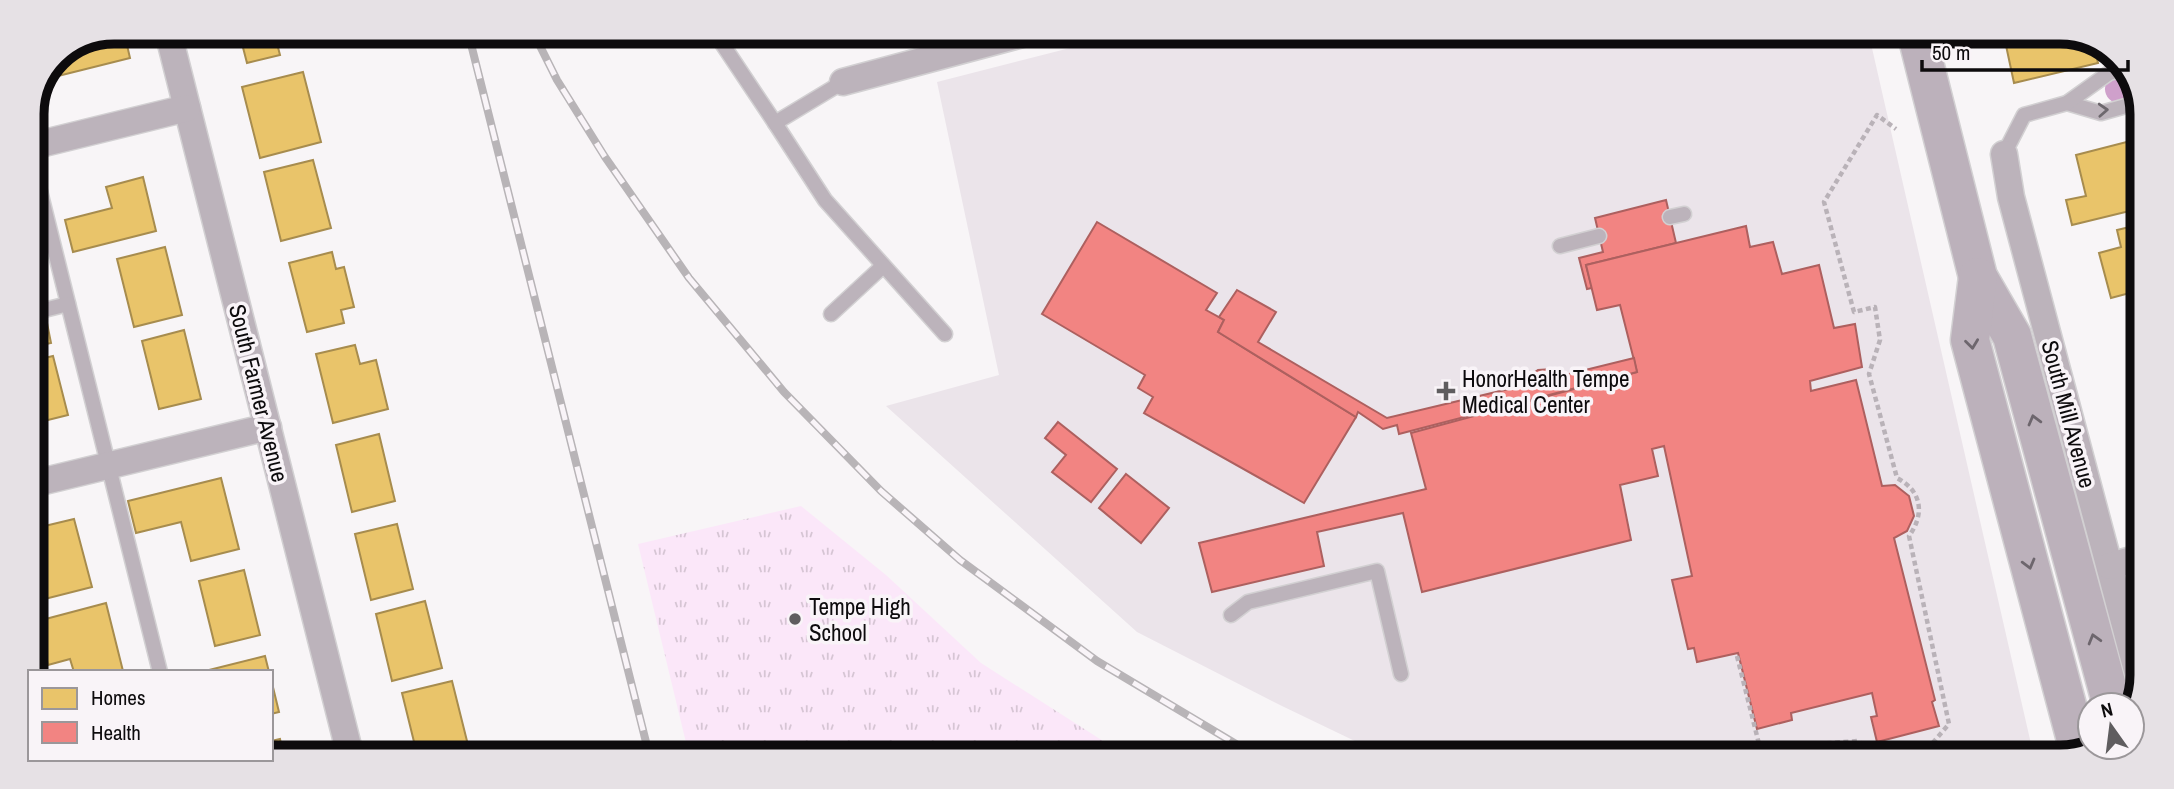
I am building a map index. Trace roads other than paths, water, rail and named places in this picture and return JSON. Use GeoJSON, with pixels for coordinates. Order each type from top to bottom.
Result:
{"type":"FeatureCollection","features":[{"type":"Feature","properties":{"kind":"main road","name":"South Mill Avenue"},"geometry":{"type":"LineString","coordinates":[[1919,44],[1978,277],[2012,336],[2108,691]]}},
{"type":"Feature","properties":{"kind":"main road","name":"South Mill Avenue"},"geometry":{"type":"LineString","coordinates":[[1978,277],[1970,340],[2076,740]]}},
{"type":"Feature","properties":{"kind":"street","name":"South Farmer Avenue"},"geometry":{"type":"LineString","coordinates":[[171,44],[348,745]]}},
{"type":"Feature","properties":{"kind":"street"},"geometry":{"type":"LineString","coordinates":[[843,82],[947,44]]}},
{"type":"Feature","properties":{"kind":"street"},"geometry":{"type":"LineString","coordinates":[[44,143],[187,108]]}},
{"type":"Feature","properties":{"kind":"street","name":"South Mill Avenue"},"geometry":{"type":"LineString","coordinates":[[2004,154],[2011,197],[2130,643]]}},
{"type":"Feature","properties":{"kind":"street"},"geometry":{"type":"LineString","coordinates":[[44,481],[268,427]]}},
{"type":"Feature","properties":{"kind":"street"},"geometry":{"type":"LineString","coordinates":[[2110,566],[2130,560]]}},
{"type":"Feature","properties":{"kind":"lane"},"geometry":{"type":"LineString","coordinates":[[722,44],[825,200],[945,334]]}},
{"type":"Feature","properties":{"kind":"lane"},"geometry":{"type":"LineString","coordinates":[[2004,154],[2024,115],[2067,103],[2109,73],[2116,71]]}},
{"type":"Feature","properties":{"kind":"lane"},"geometry":{"type":"LineString","coordinates":[[775,123],[843,82]]}},
{"type":"Feature","properties":{"kind":"lane"},"geometry":{"type":"LineString","coordinates":[[2067,103],[2101,113],[2130,105]]}},
{"type":"Feature","properties":{"kind":"lane"},"geometry":{"type":"LineString","coordinates":[[44,207],[159,670]]}},
{"type":"Feature","properties":{"kind":"lane"},"geometry":{"type":"LineString","coordinates":[[1560,246],[1599,236]]}},
{"type":"Feature","properties":{"kind":"lane"},"geometry":{"type":"LineString","coordinates":[[831,314],[883,266]]}},
{"type":"Feature","properties":{"kind":"lane"},"geometry":{"type":"LineString","coordinates":[[44,310],[68,304]]}},
{"type":"Feature","properties":{"kind":"lane"},"geometry":{"type":"LineString","coordinates":[[1231,615],[1248,602],[1377,570],[1401,674]]}},
{"type":"Feature","properties":{"kind":"waterway"},"geometry":{"type":"LineString","coordinates":[[2119,89],[2125,88]]}},
{"type":"Feature","properties":{"kind":"railway"},"geometry":{"type":"LineString","coordinates":[[471,44],[647,745]]}},
{"type":"Feature","properties":{"kind":"railway"},"geometry":{"type":"LineString","coordinates":[[539,44],[557,80],[605,157],[689,278],[784,392],[881,491],[960,560],[1097,661],[1238,745]]}},
{"type":"Feature","properties":{"kind":"place","name":"HonorHealth Tempe Medical Center"},"geometry":{"type":"Point","coordinates":[1446,391]}},
{"type":"Feature","properties":{"kind":"place","name":"Tempe High School"},"geometry":{"type":"Point","coordinates":[795,619]}}]}
